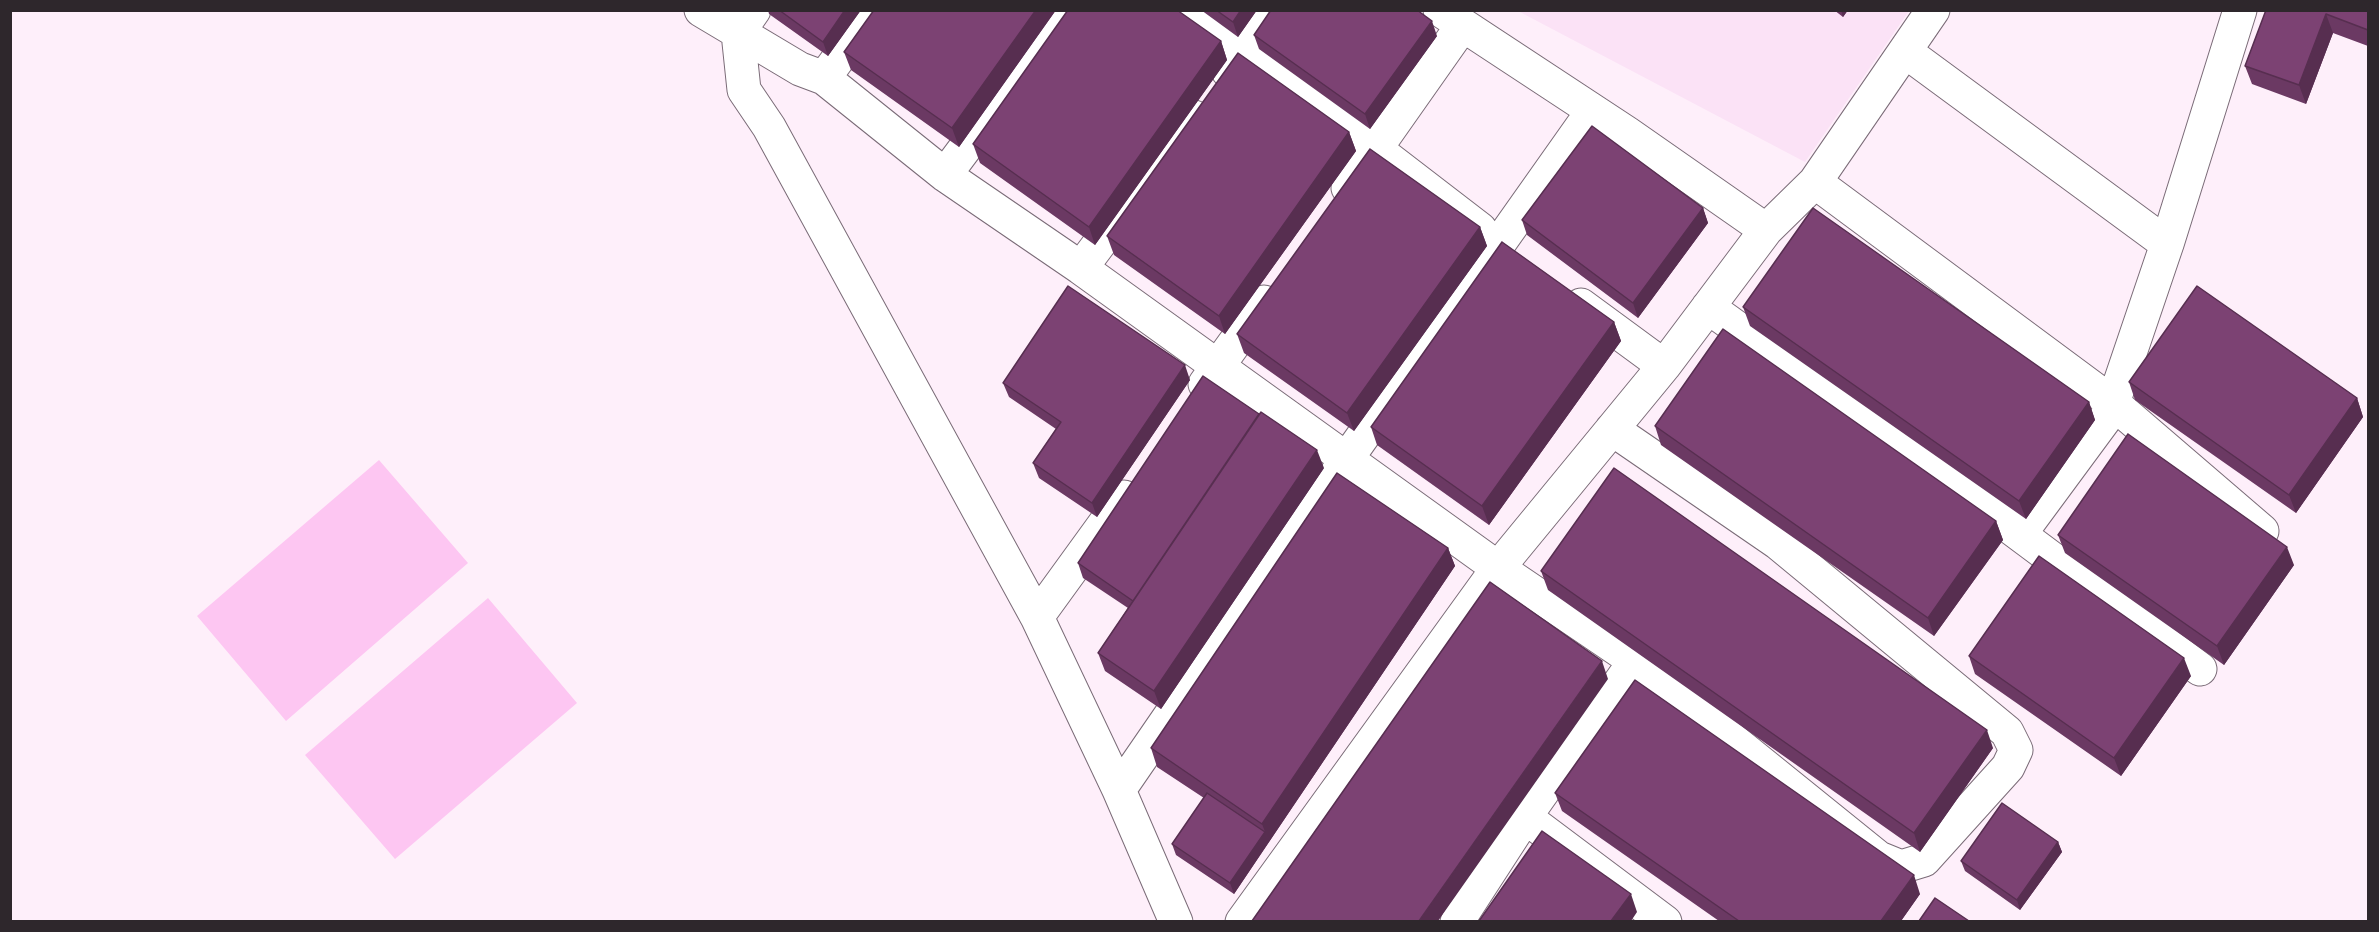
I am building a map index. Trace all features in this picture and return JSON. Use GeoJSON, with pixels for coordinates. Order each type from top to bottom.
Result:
{"type":"FeatureCollection","features":[{"type":"Feature","properties":{"kind":"street"},"geometry":{"type":"LineString","coordinates":[[701,10],[746,22],[800,69],[824,78],[945,175],[1081,268],[1498,568],[1635,661],[1879,858],[1901,867],[1924,860],[2008,766],[2016,750],[2007,732],[1778,543],[1612,429]]}},
{"type":"Feature","properties":{"kind":"street"},"geometry":{"type":"LineString","coordinates":[[824,78],[874,10]]}},
{"type":"Feature","properties":{"kind":"street"},"geometry":{"type":"LineString","coordinates":[[945,175],[1068,10]]}},
{"type":"Feature","properties":{"kind":"street"},"geometry":{"type":"LineString","coordinates":[[1175,10],[1242,53],[1376,149],[1526,264]]}},
{"type":"Feature","properties":{"kind":"street"},"geometry":{"type":"LineString","coordinates":[[1081,268],[1242,53],[1269,10]]}},
{"type":"Feature","properties":{"kind":"street"},"geometry":{"type":"LineString","coordinates":[[1242,921],[1310,847],[1498,568],[1664,366],[1767,230],[1815,182],[1933,10]]}},
{"type":"Feature","properties":{"kind":"street"},"geometry":{"type":"LineString","coordinates":[[2020,534],[2110,412],[2114,403],[2168,244],[2240,10]]}},
{"type":"Feature","properties":{"kind":"street"},"geometry":{"type":"LineString","coordinates":[[1328,215],[1376,149],[1451,18],[1627,133],[1767,230]]}},
{"type":"Feature","properties":{"kind":"street"},"geometry":{"type":"LineString","coordinates":[[746,22],[744,90],[769,127],[1037,617],[1119,790],[1176,921]]}},
{"type":"Feature","properties":{"kind":"street"},"geometry":{"type":"LineString","coordinates":[[1906,52],[2168,244]]}},
{"type":"Feature","properties":{"kind":"street"},"geometry":{"type":"LineString","coordinates":[[1119,790],[1346,460],[1592,112]]}},
{"type":"Feature","properties":{"kind":"street"},"geometry":{"type":"LineString","coordinates":[[1815,182],[2114,403],[2262,531]]}},
{"type":"Feature","properties":{"kind":"street"},"geometry":{"type":"LineString","coordinates":[[1190,405],[1280,281]]}},
{"type":"Feature","properties":{"kind":"street"},"geometry":{"type":"LineString","coordinates":[[1554,284],[1664,366]]}},
{"type":"Feature","properties":{"kind":"street"},"geometry":{"type":"LineString","coordinates":[[1708,307],[2020,534],[2200,669]]}},
{"type":"Feature","properties":{"kind":"street"},"geometry":{"type":"LineString","coordinates":[[1037,617],[1141,472]]}},
{"type":"Feature","properties":{"kind":"street"},"geometry":{"type":"LineString","coordinates":[[1456,921],[1525,817],[1635,661]]}},
{"type":"Feature","properties":{"kind":"street"},"geometry":{"type":"LineString","coordinates":[[1525,817],[1657,919]]}},
{"type":"Feature","properties":{"kind":"shaded area"},"geometry":{"type":"Polygon","coordinates":[[[1518,11],[1909,11],[1805,162],[1518,11]]]}},
{"type":"Feature","properties":{"kind":"shaded area"},"geometry":{"type":"Polygon","coordinates":[[[379,460],[468,563],[286,721],[197,616],[379,460]]]}},
{"type":"Feature","properties":{"kind":"shaded area"},"geometry":{"type":"Polygon","coordinates":[[[488,598],[577,703],[395,859],[305,755],[488,598]]]}},
{"type":"Feature","properties":{"kind":"building"},"geometry":{"type":"Polygon","coordinates":[[[779,10],[845,10],[823,42],[779,10]]]}},
{"type":"Feature","properties":{"kind":"building"},"geometry":{"type":"Polygon","coordinates":[[[874,10],[1036,10],[952,128],[844,52],[874,10]]]}},
{"type":"Feature","properties":{"kind":"building"},"geometry":{"type":"Polygon","coordinates":[[[1068,10],[1177,10],[1221,41],[1089,227],[973,144],[1068,10]]]}},
{"type":"Feature","properties":{"kind":"building"},"geometry":{"type":"Polygon","coordinates":[[[1216,10],[1241,10],[1233,22],[1216,10]]]}},
{"type":"Feature","properties":{"kind":"building"},"geometry":{"type":"Polygon","coordinates":[[[1271,10],[1417,10],[1432,21],[1365,114],[1254,35],[1271,10]]]}},
{"type":"Feature","properties":{"kind":"building"},"geometry":{"type":"Polygon","coordinates":[[[2266,10],[2368,10],[2368,30],[2326,14],[2299,85],[2245,66],[2266,10]]]}},
{"type":"Feature","properties":{"kind":"building"},"geometry":{"type":"Polygon","coordinates":[[[1238,53],[1349,132],[1219,316],[1107,236],[1238,53]]]}},
{"type":"Feature","properties":{"kind":"building"},"geometry":{"type":"Polygon","coordinates":[[[1592,126],[1703,208],[1633,303],[1522,220],[1592,126]]]}},
{"type":"Feature","properties":{"kind":"building"},"geometry":{"type":"Polygon","coordinates":[[[1370,149],[1480,227],[1347,413],[1237,334],[1370,149]]]}},
{"type":"Feature","properties":{"kind":"building"},"geometry":{"type":"Polygon","coordinates":[[[1813,208],[2089,402],[2019,501],[1743,307],[1813,208]]]}},
{"type":"Feature","properties":{"kind":"building"},"geometry":{"type":"Polygon","coordinates":[[[1502,242],[1614,322],[1482,506],[1371,427],[1502,242]]]}},
{"type":"Feature","properties":{"kind":"building"},"geometry":{"type":"Polygon","coordinates":[[[1068,286],[1185,365],[1092,503],[1033,463],[1061,422],[1003,383],[1068,286]]]}},
{"type":"Feature","properties":{"kind":"building"},"geometry":{"type":"Polygon","coordinates":[[[2197,286],[2357,398],[2289,495],[2129,382],[2197,286]]]}},
{"type":"Feature","properties":{"kind":"building"},"geometry":{"type":"Polygon","coordinates":[[[1723,329],[1996,521],[1928,618],[1655,426],[1723,329]]]}},
{"type":"Feature","properties":{"kind":"building"},"geometry":{"type":"Polygon","coordinates":[[[1203,376],[1259,414],[1133,601],[1078,563],[1203,376]]]}},
{"type":"Feature","properties":{"kind":"building"},"geometry":{"type":"Polygon","coordinates":[[[1261,412],[1317,450],[1154,691],[1098,653],[1261,412]]]}},
{"type":"Feature","properties":{"kind":"building"},"geometry":{"type":"Polygon","coordinates":[[[2128,434],[2287,547],[2217,646],[2058,535],[2128,434]]]}},
{"type":"Feature","properties":{"kind":"building"},"geometry":{"type":"Polygon","coordinates":[[[1614,468],[1987,730],[1914,833],[1541,571],[1614,468]]]}},
{"type":"Feature","properties":{"kind":"building"},"geometry":{"type":"Polygon","coordinates":[[[1337,473],[1448,548],[1262,824],[1151,748],[1337,473]]]}},
{"type":"Feature","properties":{"kind":"building"},"geometry":{"type":"Polygon","coordinates":[[[2039,556],[2184,658],[2114,758],[1969,656],[2039,556]]]}},
{"type":"Feature","properties":{"kind":"building"},"geometry":{"type":"Polygon","coordinates":[[[1490,582],[1602,661],[1419,921],[1252,921],[1490,582]]]}},
{"type":"Feature","properties":{"kind":"building"},"geometry":{"type":"Polygon","coordinates":[[[1635,680],[1914,875],[1881,921],[1739,921],[1555,793],[1635,680]]]}},
{"type":"Feature","properties":{"kind":"building"},"geometry":{"type":"Polygon","coordinates":[[[1207,793],[1265,832],[1230,883],[1172,844],[1207,793]]]}},
{"type":"Feature","properties":{"kind":"building"},"geometry":{"type":"Polygon","coordinates":[[[2002,803],[2058,842],[2017,900],[1961,861],[2002,803]]]}},
{"type":"Feature","properties":{"kind":"building"},"geometry":{"type":"Polygon","coordinates":[[[1542,831],[1631,894],[1611,921],[1479,921],[1542,831]]]}},
{"type":"Feature","properties":{"kind":"building"},"geometry":{"type":"Polygon","coordinates":[[[1935,898],[1969,921],[1919,921],[1935,898]]]}}]}
